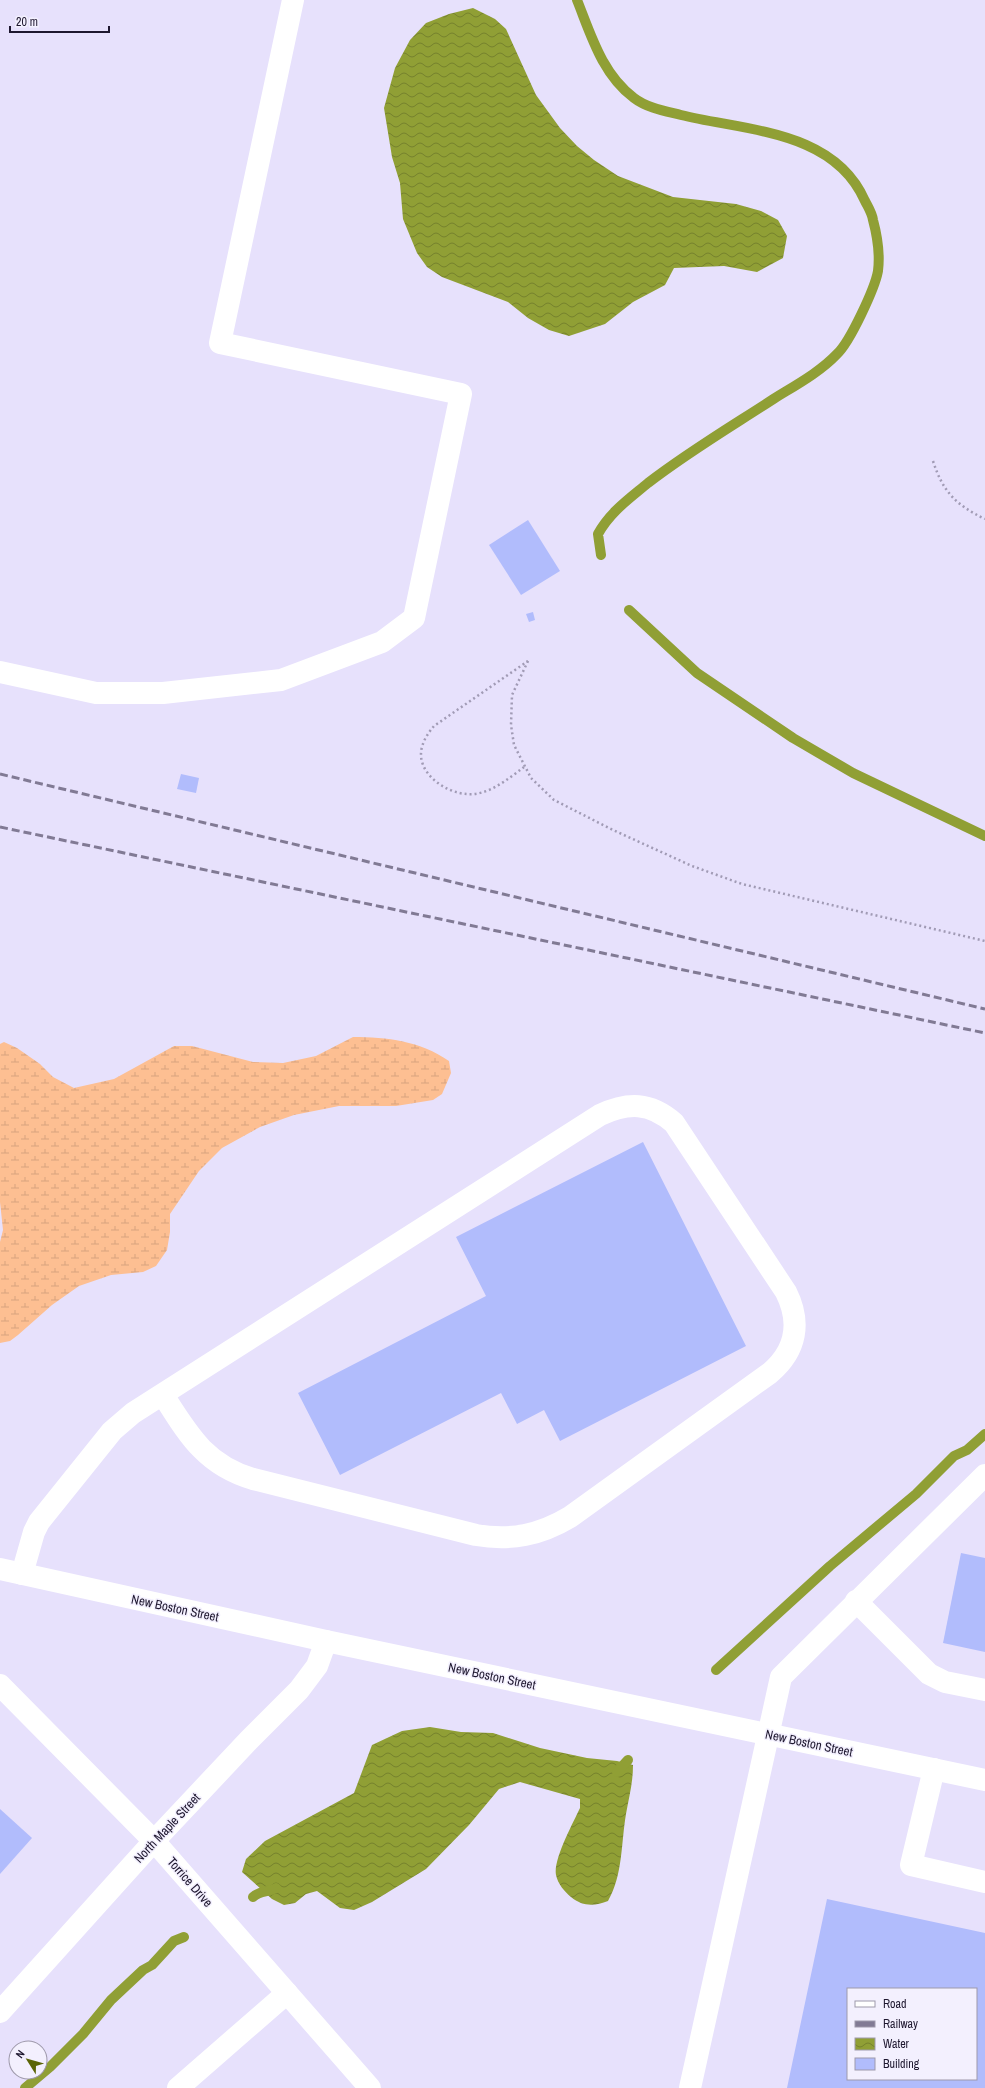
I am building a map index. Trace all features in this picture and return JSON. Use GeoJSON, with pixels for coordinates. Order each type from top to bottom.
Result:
{"type":"FeatureCollection","features":[{"type":"Feature","properties":{"kind":"street"},"geometry":{"type":"LineString","coordinates":[[0,672],[96,693],[163,693],[282,680],[382,642],[414,618],[461,394],[220,343],[293,0]]}},
{"type":"Feature","properties":{"kind":"street"},"geometry":{"type":"LineString","coordinates":[[22,1574],[34,1532],[39,1522],[115,1428],[126,1418],[600,1115],[621,1106],[633,1106],[655,1110],[674,1123],[786,1292],[794,1312],[794,1335],[791,1346],[780,1365],[570,1517],[541,1532],[509,1538],[476,1535],[253,1479],[233,1472],[214,1461],[198,1447],[163,1395]]}},
{"type":"Feature","properties":{"kind":"street"},"geometry":{"type":"LineString","coordinates":[[690,2088],[777,1684],[783,1673],[985,1475]]}},
{"type":"Feature","properties":{"kind":"street","name":"New Boston Street"},"geometry":{"type":"LineString","coordinates":[[0,1569],[326,1641],[985,1780]]}},
{"type":"Feature","properties":{"kind":"street"},"geometry":{"type":"LineString","coordinates":[[856,1601],[929,1674],[945,1682],[985,1690]]}},
{"type":"Feature","properties":{"kind":"street","name":"North Maple Street"},"geometry":{"type":"LineString","coordinates":[[0,2012],[8,1989],[154,1841],[309,1678],[317,1666],[326,1641]]}},
{"type":"Feature","properties":{"kind":"street","name":"Torrice Drive"},"geometry":{"type":"LineString","coordinates":[[0,1685],[154,1841],[370,2088]]}},
{"type":"Feature","properties":{"kind":"street"},"geometry":{"type":"LineString","coordinates":[[934,1769],[911,1865],[985,1882]]}},
{"type":"Feature","properties":{"kind":"street"},"geometry":{"type":"LineString","coordinates":[[178,2088],[287,1993]]}},
{"type":"Feature","properties":{"kind":"path"},"geometry":{"type":"LineString","coordinates":[[933,461],[939,480],[948,494],[968,511],[985,519]]}},
{"type":"Feature","properties":{"kind":"path"},"geometry":{"type":"LineString","coordinates":[[524,767],[504,782],[489,789],[467,794],[449,790],[433,779],[423,764],[421,752],[425,740],[434,726],[528,660],[512,695],[511,725],[514,745],[524,767],[538,786],[554,800],[576,812],[692,866],[742,884],[985,941]]}},
{"type":"Feature","properties":{"kind":"green space"},"geometry":{"type":"Polygon","coordinates":[[[353,1037],[391,1039],[415,1045],[438,1054],[449,1061],[451,1073],[442,1094],[433,1100],[396,1106],[339,1106],[294,1115],[260,1127],[222,1148],[199,1171],[170,1214],[170,1232],[167,1250],[156,1266],[143,1272],[111,1275],[79,1286],[52,1305],[10,1341],[0,1343],[0,1242],[3,1230],[0,1202],[0,1044],[4,1042],[17,1048],[40,1064],[53,1077],[74,1088],[114,1079],[174,1046],[192,1046],[253,1062],[283,1063],[316,1056],[353,1037]]]}},
{"type":"Feature","properties":{"kind":"water"},"geometry":{"type":"Polygon","coordinates":[[[473,8],[495,19],[506,29],[536,95],[560,128],[577,146],[594,160],[618,176],[673,197],[736,204],[761,211],[778,220],[787,236],[783,258],[757,272],[724,266],[674,268],[665,285],[633,302],[605,324],[569,336],[549,330],[528,318],[508,302],[442,277],[427,267],[417,253],[403,219],[400,183],[392,157],[384,108],[395,68],[410,40],[426,23],[449,14],[473,8]]]}},
{"type":"Feature","properties":{"kind":"water"},"geometry":{"type":"Polygon","coordinates":[[[430,1727],[461,1732],[493,1733],[540,1748],[587,1758],[617,1761],[633,1765],[632,1784],[626,1814],[619,1870],[613,1891],[608,1901],[594,1905],[580,1903],[564,1890],[556,1875],[560,1851],[580,1808],[580,1799],[520,1782],[499,1789],[469,1825],[426,1869],[372,1902],[354,1910],[340,1908],[317,1891],[306,1894],[295,1903],[284,1905],[272,1899],[242,1872],[246,1859],[265,1841],[354,1793],[372,1745],[402,1731],[430,1727]]]}},
{"type":"Feature","properties":{"kind":"building"},"geometry":{"type":"Polygon","coordinates":[[[528,520],[560,571],[521,595],[489,545],[528,520]]]}},
{"type":"Feature","properties":{"kind":"building"},"geometry":{"type":"Polygon","coordinates":[[[533,612],[535,620],[529,622],[526,614],[533,612]]]}},
{"type":"Feature","properties":{"kind":"building"},"geometry":{"type":"Polygon","coordinates":[[[181,774],[199,778],[196,793],[177,789],[181,774]]]}},
{"type":"Feature","properties":{"kind":"building"},"geometry":{"type":"Polygon","coordinates":[[[643,1142],[746,1346],[560,1441],[544,1410],[517,1424],[501,1393],[340,1475],[298,1393],[486,1296],[456,1237],[643,1142]]]}},
{"type":"Feature","properties":{"kind":"building"},"geometry":{"type":"Polygon","coordinates":[[[961,1553],[985,1558],[985,1652],[943,1643],[961,1553]]]}},
{"type":"Feature","properties":{"kind":"building"},"geometry":{"type":"Polygon","coordinates":[[[0,1809],[32,1838],[0,1874],[0,1809]]]}},
{"type":"Feature","properties":{"kind":"building"},"geometry":{"type":"Polygon","coordinates":[[[827,1899],[985,1933],[985,2088],[787,2088],[827,1899]]]}},
{"type":"Feature","properties":{"kind":"waterway"},"geometry":{"type":"LineString","coordinates":[[577,0],[593,40],[606,66],[623,88],[634,98],[650,107],[669,112],[786,137],[810,147],[832,160],[851,178],[870,210],[876,232],[879,265],[876,279],[855,327],[837,354],[808,378],[726,429],[648,483],[627,500],[608,519],[598,534],[601,555]]}},
{"type":"Feature","properties":{"kind":"waterway"},"geometry":{"type":"LineString","coordinates":[[629,610],[697,673],[793,738],[853,773],[985,836]]}},
{"type":"Feature","properties":{"kind":"waterway"},"geometry":{"type":"LineString","coordinates":[[716,1670],[830,1566],[916,1494],[954,1456],[967,1450],[985,1434]]}},
{"type":"Feature","properties":{"kind":"waterway"},"geometry":{"type":"LineString","coordinates":[[617,1772],[628,1760]]}},
{"type":"Feature","properties":{"kind":"waterway"},"geometry":{"type":"LineString","coordinates":[[253,1897],[259,1893],[276,1888]]}},
{"type":"Feature","properties":{"kind":"waterway"},"geometry":{"type":"LineString","coordinates":[[25,2088],[50,2067],[83,2034],[111,2000],[143,1970],[152,1965],[174,1941],[184,1937]]}},
{"type":"Feature","properties":{"kind":"railway"},"geometry":{"type":"LineString","coordinates":[[0,774],[985,1009]]}},
{"type":"Feature","properties":{"kind":"railway"},"geometry":{"type":"LineString","coordinates":[[0,827],[985,1033]]}}]}
